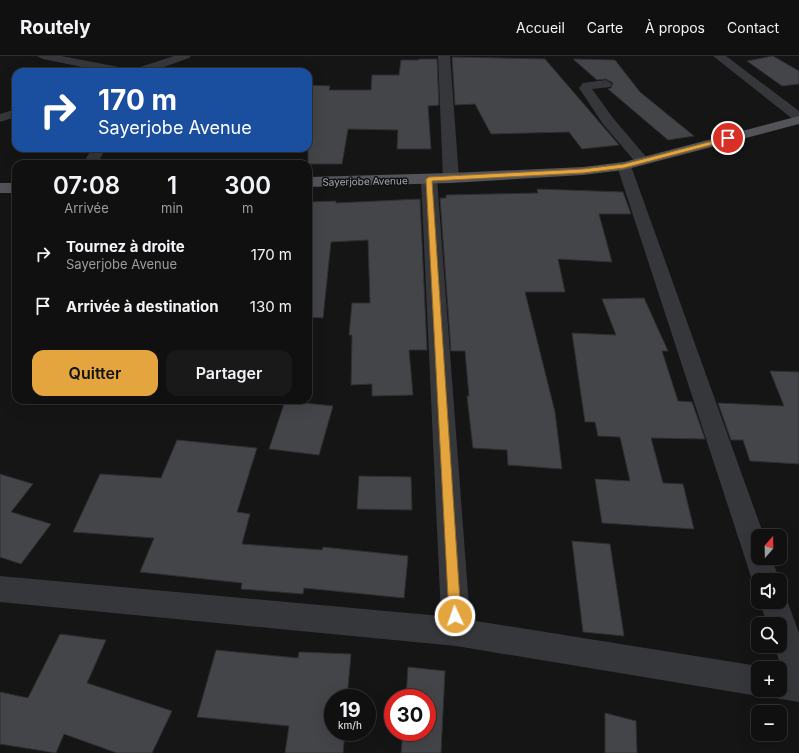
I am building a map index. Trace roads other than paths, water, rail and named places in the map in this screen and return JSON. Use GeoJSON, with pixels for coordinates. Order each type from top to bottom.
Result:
{"type":"FeatureCollection","features":[{"type":"Feature","properties":{"kind":"main road","name":"Sayerjobe Avenue"},"geometry":{"type":"LineString","coordinates":[[312,182],[429,179],[583,171],[633,163],[799,119]]}},
{"type":"Feature","properties":{"kind":"main road"},"geometry":{"type":"LineString","coordinates":[[0,188],[12,188]]}},
{"type":"Feature","properties":{"kind":"street"},"geometry":{"type":"LineString","coordinates":[[43,56],[104,68]]}},
{"type":"Feature","properties":{"kind":"street"},"geometry":{"type":"LineString","coordinates":[[150,68],[185,56]]}},
{"type":"Feature","properties":{"kind":"street"},"geometry":{"type":"LineString","coordinates":[[444,56],[451,178]]}},
{"type":"Feature","properties":{"kind":"street"},"geometry":{"type":"LineString","coordinates":[[719,56],[799,119]]}},
{"type":"Feature","properties":{"kind":"street"},"geometry":{"type":"LineString","coordinates":[[606,84],[587,86],[585,88],[608,121],[633,163],[751,535]]}},
{"type":"Feature","properties":{"kind":"street"},"geometry":{"type":"LineString","coordinates":[[0,118],[12,114]]}},
{"type":"Feature","properties":{"kind":"street"},"geometry":{"type":"LineString","coordinates":[[429,179],[456,632]]}},
{"type":"Feature","properties":{"kind":"street"},"geometry":{"type":"LineString","coordinates":[[0,589],[456,632],[751,680]]}},
{"type":"Feature","properties":{"kind":"street"},"geometry":{"type":"LineString","coordinates":[[776,609],[799,676]]}},
{"type":"Feature","properties":{"kind":"street"},"geometry":{"type":"LineString","coordinates":[[787,685],[799,688]]}}]}
